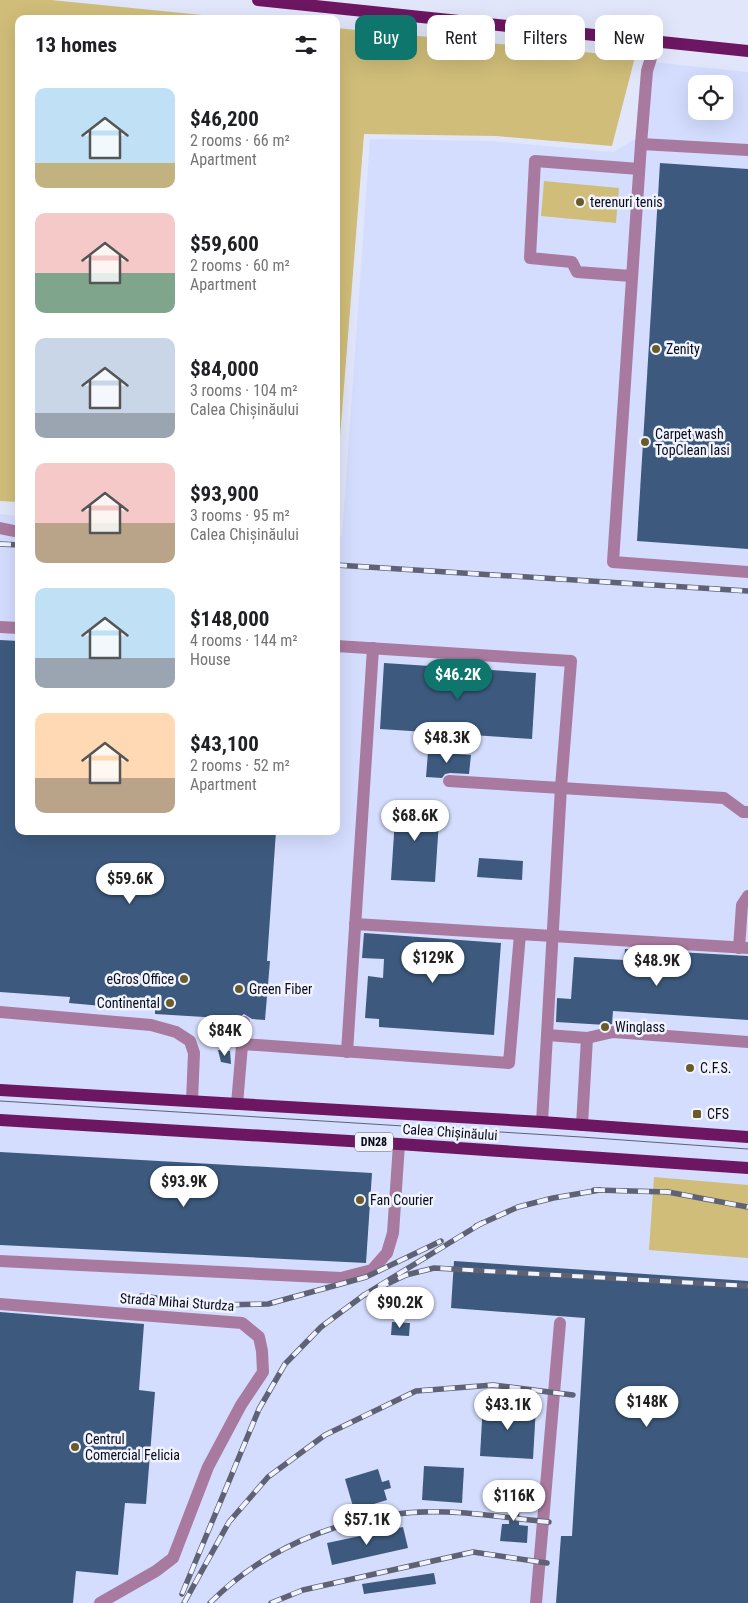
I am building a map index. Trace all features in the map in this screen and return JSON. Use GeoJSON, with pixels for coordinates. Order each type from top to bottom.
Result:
{"type":"FeatureCollection","features":[{"type":"Feature","properties":{"kind":"main road"},"geometry":{"type":"LineString","coordinates":[[258,0],[595,36]]}},
{"type":"Feature","properties":{"kind":"main road"},"geometry":{"type":"LineString","coordinates":[[663,43],[748,51]]}},
{"type":"Feature","properties":{"kind":"main road","name":"Calea Chișinăului"},"geometry":{"type":"LineString","coordinates":[[0,1090],[542,1122],[748,1137]]}},
{"type":"Feature","properties":{"kind":"main road","name":"Calea Chișinăului"},"geometry":{"type":"LineString","coordinates":[[0,1120],[399,1144],[748,1168]]}},
{"type":"Feature","properties":{"kind":"lane"},"geometry":{"type":"LineString","coordinates":[[650,60],[647,71],[631,276],[614,562],[748,572]]}},
{"type":"Feature","properties":{"kind":"lane"},"geometry":{"type":"LineString","coordinates":[[641,144],[748,150]]}},
{"type":"Feature","properties":{"kind":"lane"},"geometry":{"type":"LineString","coordinates":[[631,276],[577,272],[572,262],[530,258],[535,161],[639,168]]}},
{"type":"Feature","properties":{"kind":"lane"},"geometry":{"type":"LineString","coordinates":[[0,528],[15,531]]}},
{"type":"Feature","properties":{"kind":"lane"},"geometry":{"type":"LineString","coordinates":[[0,627],[15,628]]}},
{"type":"Feature","properties":{"kind":"lane"},"geometry":{"type":"LineString","coordinates":[[340,646],[571,661],[561,787],[542,1122]]}},
{"type":"Feature","properties":{"kind":"lane"},"geometry":{"type":"LineString","coordinates":[[347,1052],[373,648]]}},
{"type":"Feature","properties":{"kind":"lane"},"geometry":{"type":"LineString","coordinates":[[448,781],[724,798],[744,812],[748,812]]}},
{"type":"Feature","properties":{"kind":"lane"},"geometry":{"type":"LineString","coordinates":[[355,924],[743,948],[742,905],[748,896]]}},
{"type":"Feature","properties":{"kind":"lane"},"geometry":{"type":"LineString","coordinates":[[242,1044],[508,1063],[520,934]]}},
{"type":"Feature","properties":{"kind":"lane"},"geometry":{"type":"LineString","coordinates":[[0,1012],[151,1024],[176,1032],[190,1041],[194,1053],[192,1101]]}},
{"type":"Feature","properties":{"kind":"lane"},"geometry":{"type":"LineString","coordinates":[[237,1104],[244,1022]]}},
{"type":"Feature","properties":{"kind":"lane"},"geometry":{"type":"LineString","coordinates":[[547,1035],[587,1038],[612,1032],[748,1042]]}},
{"type":"Feature","properties":{"kind":"lane"},"geometry":{"type":"LineString","coordinates":[[582,1125],[587,1038]]}},
{"type":"Feature","properties":{"kind":"lane"},"geometry":{"type":"LineString","coordinates":[[0,1262],[342,1278],[372,1270],[388,1253],[393,1233],[399,1144]]}},
{"type":"Feature","properties":{"kind":"lane","name":"Strada Mihai Sturdza"},"geometry":{"type":"LineString","coordinates":[[0,1304],[242,1322],[259,1338],[263,1372],[240,1405],[208,1467],[174,1558],[156,1571],[100,1603]]}},
{"type":"Feature","properties":{"kind":"lane"},"geometry":{"type":"LineString","coordinates":[[536,1603],[560,1323]]}},
{"type":"Feature","properties":{"kind":"shaded area"},"geometry":{"type":"Polygon","coordinates":[[[0,0],[51,0],[203,15],[15,15],[15,502],[0,501],[0,0]]]}},
{"type":"Feature","properties":{"kind":"shaded area"},"geometry":{"type":"Polygon","coordinates":[[[340,28],[355,30],[355,60],[417,60],[417,36],[427,37],[427,60],[495,60],[495,43],[505,44],[505,60],[585,60],[585,52],[595,53],[595,60],[634,60],[612,146],[496,136],[364,134],[340,437],[340,28]]]}},
{"type":"Feature","properties":{"kind":"shaded area"},"geometry":{"type":"Polygon","coordinates":[[[642,61],[748,72],[748,1603],[0,1603],[0,514],[15,516],[15,835],[340,835],[340,536],[342,536],[370,139],[492,141],[613,152],[637,138],[642,61]]]}},
{"type":"Feature","properties":{"kind":"shaded area","name":"terenuri tenis"},"geometry":{"type":"Polygon","coordinates":[[[544,181],[619,188],[616,223],[541,216],[544,181]]]}},
{"type":"Feature","properties":{"kind":"shaded area"},"geometry":{"type":"Polygon","coordinates":[[[654,1177],[748,1185],[748,1258],[649,1250],[654,1177]]]}},
{"type":"Feature","properties":{"kind":"building"},"geometry":{"type":"Polygon","coordinates":[[[660,163],[748,169],[748,549],[637,541],[660,163]]]}},
{"type":"Feature","properties":{"kind":"building"},"geometry":{"type":"Polygon","coordinates":[[[0,640],[15,641],[15,835],[276,835],[267,961],[270,961],[265,1020],[252,1019],[244,1014],[237,1019],[155,1014],[155,1000],[113,997],[113,1007],[69,1003],[70,997],[0,992],[0,640]]]}},
{"type":"Feature","properties":{"kind":"building"},"geometry":{"type":"Polygon","coordinates":[[[384,663],[536,673],[532,739],[380,729],[384,663]]]}},
{"type":"Feature","properties":{"kind":"building"},"geometry":{"type":"Polygon","coordinates":[[[428,752],[471,755],[469,774],[450,773],[445,774],[442,778],[426,777],[428,752]]]}},
{"type":"Feature","properties":{"kind":"building"},"geometry":{"type":"Polygon","coordinates":[[[396,803],[440,805],[435,882],[391,880],[396,803]]]}},
{"type":"Feature","properties":{"kind":"building"},"geometry":{"type":"Polygon","coordinates":[[[479,858],[523,861],[522,880],[477,877],[479,858]]]}},
{"type":"Feature","properties":{"kind":"building"},"geometry":{"type":"Polygon","coordinates":[[[364,933],[501,943],[494,1035],[379,1027],[379,1019],[365,1018],[368,976],[383,978],[384,959],[362,958],[364,933]]]}},
{"type":"Feature","properties":{"kind":"building"},"geometry":{"type":"Polygon","coordinates":[[[625,949],[748,956],[748,1020],[613,1011],[612,1024],[556,1022],[557,998],[571,999],[574,957],[624,960],[625,949]]]}},
{"type":"Feature","properties":{"kind":"building"},"geometry":{"type":"Polygon","coordinates":[[[218,1050],[230,1051],[231,1064],[221,1062],[218,1050]]]}},
{"type":"Feature","properties":{"kind":"building"},"geometry":{"type":"Polygon","coordinates":[[[0,1152],[372,1173],[366,1263],[0,1245],[0,1152]]]}},
{"type":"Feature","properties":{"kind":"building"},"geometry":{"type":"Polygon","coordinates":[[[454,1261],[748,1281],[748,1603],[556,1603],[561,1536],[572,1536],[585,1318],[451,1308],[454,1261]]]}},
{"type":"Feature","properties":{"kind":"building","name":"Centrul Comercial Felicia"},"geometry":{"type":"Polygon","coordinates":[[[0,1312],[144,1324],[139,1390],[155,1392],[146,1504],[125,1503],[118,1575],[76,1571],[73,1603],[0,1603],[0,1312]]]}},
{"type":"Feature","properties":{"kind":"building"},"geometry":{"type":"Polygon","coordinates":[[[392,1322],[410,1323],[409,1336],[391,1335],[392,1322]]]}},
{"type":"Feature","properties":{"kind":"building"},"geometry":{"type":"Polygon","coordinates":[[[483,1403],[536,1407],[533,1459],[480,1456],[483,1403]]]}},
{"type":"Feature","properties":{"kind":"building"},"geometry":{"type":"Polygon","coordinates":[[[424,1466],[464,1468],[462,1503],[422,1500],[424,1466]]]}},
{"type":"Feature","properties":{"kind":"building"},"geometry":{"type":"Polygon","coordinates":[[[378,1469],[382,1482],[389,1480],[391,1488],[384,1490],[387,1500],[354,1510],[345,1479],[378,1469]]]}},
{"type":"Feature","properties":{"kind":"building"},"geometry":{"type":"Polygon","coordinates":[[[509,1490],[520,1491],[519,1525],[528,1526],[527,1543],[500,1541],[502,1524],[509,1524],[509,1490]]]}},
{"type":"Feature","properties":{"kind":"building"},"geometry":{"type":"Polygon","coordinates":[[[403,1527],[408,1548],[332,1565],[327,1543],[403,1527]]]}},
{"type":"Feature","properties":{"kind":"building"},"geometry":{"type":"Polygon","coordinates":[[[434,1573],[436,1584],[364,1594],[362,1584],[434,1573]]]}},
{"type":"Feature","properties":{"kind":"tram line"},"geometry":{"type":"LineString","coordinates":[[0,1101],[748,1149]]}},
{"type":"Feature","properties":{"kind":"railway"},"geometry":{"type":"LineString","coordinates":[[0,544],[15,545]]}},
{"type":"Feature","properties":{"kind":"railway"},"geometry":{"type":"LineString","coordinates":[[340,565],[748,591]]}},
{"type":"Feature","properties":{"kind":"railway"},"geometry":{"type":"LineString","coordinates":[[594,1190],[668,1192],[748,1207]]}},
{"type":"Feature","properties":{"kind":"railway"},"geometry":{"type":"LineString","coordinates":[[476,1226],[518,1207],[553,1198],[600,1190]]}},
{"type":"Feature","properties":{"kind":"railway"},"geometry":{"type":"LineString","coordinates":[[482,1223],[364,1295],[406,1275],[434,1268],[748,1286]]}},
{"type":"Feature","properties":{"kind":"railway"},"geometry":{"type":"LineString","coordinates":[[141,1296],[212,1305],[268,1304],[366,1277],[441,1241]]}},
{"type":"Feature","properties":{"kind":"railway"},"geometry":{"type":"LineString","coordinates":[[182,1594],[259,1409],[285,1364],[321,1327],[364,1295]]}},
{"type":"Feature","properties":{"kind":"railway"},"geometry":{"type":"LineString","coordinates":[[184,1603],[229,1522],[268,1477],[325,1435],[416,1391],[493,1385],[573,1395]]}},
{"type":"Feature","properties":{"kind":"railway"},"geometry":{"type":"LineString","coordinates":[[210,1603],[234,1581],[260,1562],[289,1546],[319,1533],[350,1523],[415,1512],[447,1512],[549,1522]]}},
{"type":"Feature","properties":{"kind":"railway"},"geometry":{"type":"LineString","coordinates":[[271,1603],[303,1590],[473,1552],[547,1563]]}},
{"type":"Feature","properties":{"kind":"place","name":"terenuri tenis"},"geometry":{"type":"Point","coordinates":[580,202]}},
{"type":"Feature","properties":{"kind":"place","name":"Zenity"},"geometry":{"type":"Point","coordinates":[656,349]}},
{"type":"Feature","properties":{"kind":"place","name":"Carpet wash TopClean Iasi"},"geometry":{"type":"Point","coordinates":[645,442]}},
{"type":"Feature","properties":{"kind":"place","name":"eGros Office"},"geometry":{"type":"Point","coordinates":[184,979]}},
{"type":"Feature","properties":{"kind":"place","name":"Green Fiber"},"geometry":{"type":"Point","coordinates":[239,989]}},
{"type":"Feature","properties":{"kind":"place","name":"Continental"},"geometry":{"type":"Point","coordinates":[170,1003]}},
{"type":"Feature","properties":{"kind":"place","name":"Winglass"},"geometry":{"type":"Point","coordinates":[605,1027]}},
{"type":"Feature","properties":{"kind":"place","name":"C.F.S."},"geometry":{"type":"Point","coordinates":[690,1068]}},
{"type":"Feature","properties":{"kind":"place","name":"CFS"},"geometry":{"type":"Point","coordinates":[697,1114]}},
{"type":"Feature","properties":{"kind":"place","name":"Fan Courier"},"geometry":{"type":"Point","coordinates":[360,1200]}},
{"type":"Feature","properties":{"kind":"place","name":"Centrul Comercial Felicia"},"geometry":{"type":"Point","coordinates":[75,1447]}}]}
